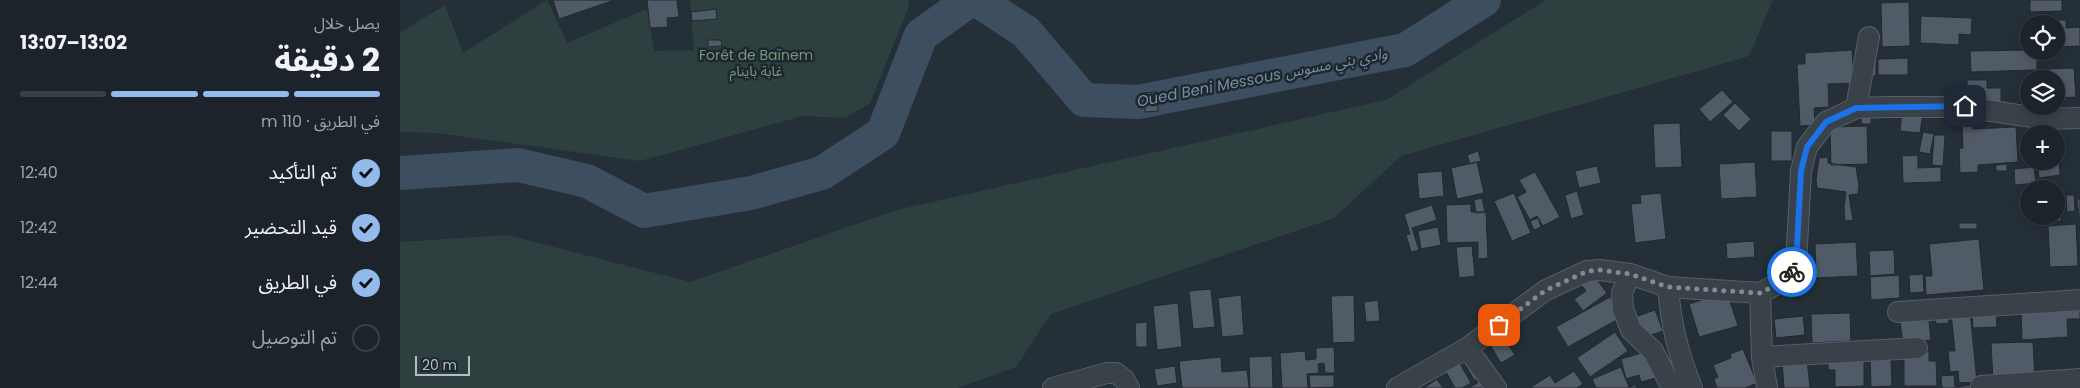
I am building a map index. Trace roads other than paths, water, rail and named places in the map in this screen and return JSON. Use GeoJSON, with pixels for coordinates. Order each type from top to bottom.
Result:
{"type":"FeatureCollection","features":[{"type":"Feature","properties":{"kind":"street"},"geometry":{"type":"LineString","coordinates":[[1856,108],[1869,37]]}},
{"type":"Feature","properties":{"kind":"street"},"geometry":{"type":"LineString","coordinates":[[1397,388],[1467,348],[1546,290],[1588,271],[1600,270],[1630,274],[1668,287],[1760,293],[1788,279],[1796,265],[1801,171],[1807,147],[1826,122],[1856,108],[1965,106],[2044,119],[2080,118]]}},
{"type":"Feature","properties":{"kind":"street"},"geometry":{"type":"LineString","coordinates":[[1630,274],[1622,293],[1623,309],[1631,330],[1653,351],[1672,388]]}},
{"type":"Feature","properties":{"kind":"street"},"geometry":{"type":"LineString","coordinates":[[1668,287],[1670,318],[1678,352],[1692,388]]}},
{"type":"Feature","properties":{"kind":"street"},"geometry":{"type":"LineString","coordinates":[[1760,293],[1762,357],[1767,388]]}},
{"type":"Feature","properties":{"kind":"street"},"geometry":{"type":"LineString","coordinates":[[1898,312],[2080,300]]}},
{"type":"Feature","properties":{"kind":"street"},"geometry":{"type":"LineString","coordinates":[[1467,348],[1496,388]]}},
{"type":"Feature","properties":{"kind":"street"},"geometry":{"type":"LineString","coordinates":[[1762,357],[1917,348]]}},
{"type":"Feature","properties":{"kind":"street"},"geometry":{"type":"LineString","coordinates":[[1053,388],[1107,373],[1116,373],[1124,378],[1129,388]]}},
{"type":"Feature","properties":{"kind":"street"},"geometry":{"type":"LineString","coordinates":[[1981,388],[1981,386],[2080,379]]}},
{"type":"Feature","properties":{"kind":"waterway","name":"Oued Beni Messous وادي بني مسوس"},"geometry":{"type":"LineString","coordinates":[[400,173],[518,165],[587,181],[644,211],[751,193],[822,173],[883,133],[921,35],[970,0]]}},
{"type":"Feature","properties":{"kind":"waterway","name":"Oued Beni Messous وادي بني مسوس"},"geometry":{"type":"LineString","coordinates":[[977,0],[1026,32],[1084,100],[1138,102],[1405,50],[1484,0]]}},
{"type":"Feature","properties":{"kind":"park label","name":"Forêt de Baïnem غابة باينام"},"geometry":{"type":"Point","coordinates":[756,64]}}]}
